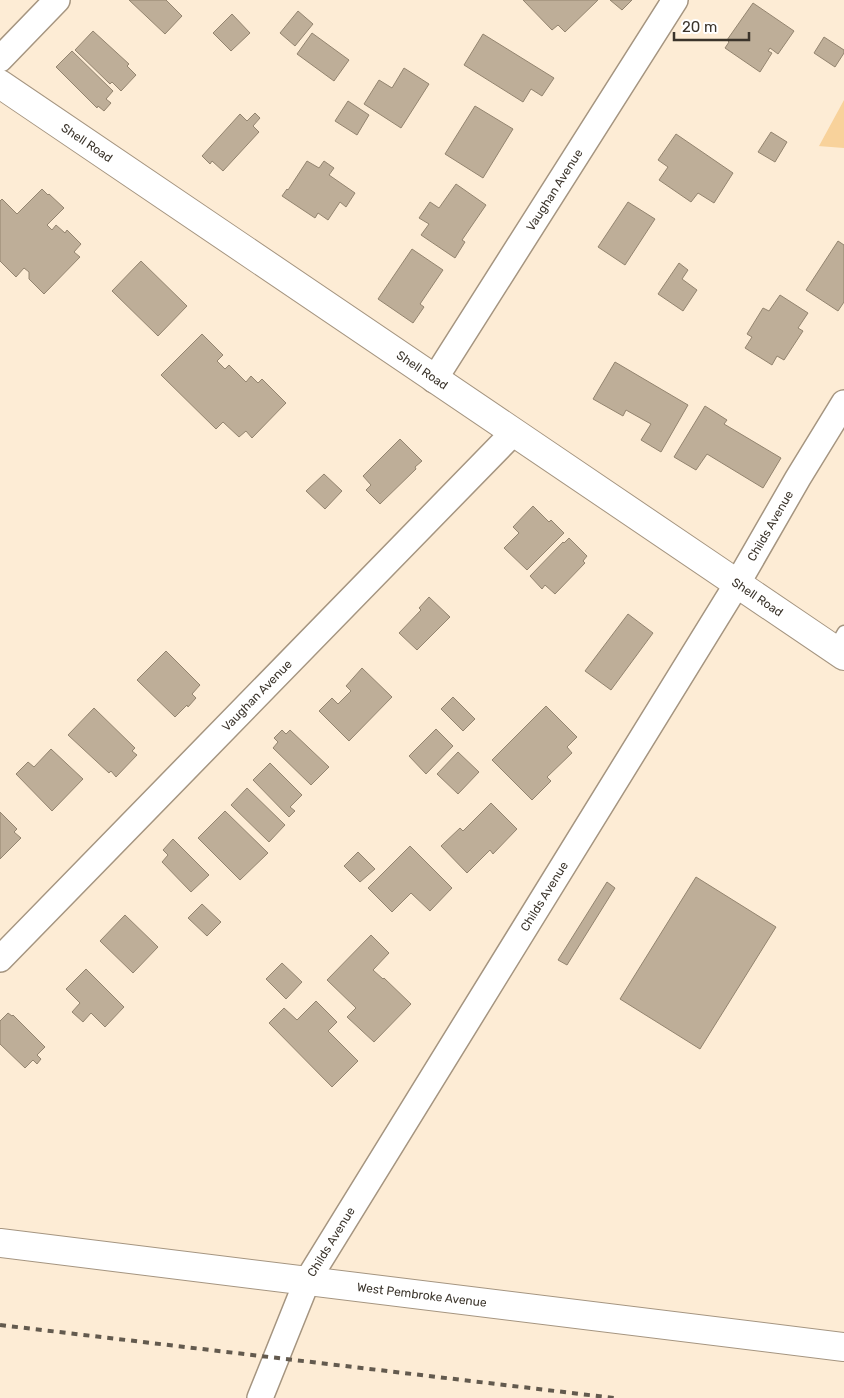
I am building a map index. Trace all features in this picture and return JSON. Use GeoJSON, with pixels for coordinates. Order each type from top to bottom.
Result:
{"type":"FeatureCollection","features":[{"type":"Feature","properties":{"kind":"street"},"geometry":{"type":"LineString","coordinates":[[0,59],[57,0]]}},
{"type":"Feature","properties":{"kind":"street","name":"Vaughan Avenue"},"geometry":{"type":"LineString","coordinates":[[434,380],[675,0]]}},
{"type":"Feature","properties":{"kind":"street","name":"Shell Road"},"geometry":{"type":"LineString","coordinates":[[0,84],[737,584],[841,646]]}},
{"type":"Feature","properties":{"kind":"street","name":"Childs Avenue"},"geometry":{"type":"LineString","coordinates":[[260,1398],[307,1281],[737,584],[844,403]]}},
{"type":"Feature","properties":{"kind":"street","name":"Vaughan Avenue"},"geometry":{"type":"LineString","coordinates":[[0,959],[513,433]]}},
{"type":"Feature","properties":{"kind":"street","name":"West Pembroke Avenue"},"geometry":{"type":"LineString","coordinates":[[0,1243],[844,1346]]}},
{"type":"Feature","properties":{"kind":"shaded area"},"geometry":{"type":"Polygon","coordinates":[[[844,100],[844,148],[818,146],[819,146],[844,100]]]}},
{"type":"Feature","properties":{"kind":"building"},"geometry":{"type":"Polygon","coordinates":[[[129,0],[166,0],[182,16],[165,34],[129,0]]]}},
{"type":"Feature","properties":{"kind":"building"},"geometry":{"type":"Polygon","coordinates":[[[523,0],[598,0],[565,32],[558,25],[552,30],[523,0]]]}},
{"type":"Feature","properties":{"kind":"building"},"geometry":{"type":"Polygon","coordinates":[[[610,0],[632,0],[622,10],[610,0]]]}},
{"type":"Feature","properties":{"kind":"building"},"geometry":{"type":"Polygon","coordinates":[[[753,3],[794,31],[778,54],[770,48],[768,51],[772,53],[760,72],[725,48],[729,42],[727,40],[753,3]]]}},
{"type":"Feature","properties":{"kind":"building"},"geometry":{"type":"Polygon","coordinates":[[[298,11],[313,24],[295,46],[280,33],[298,11]]]}},
{"type":"Feature","properties":{"kind":"building"},"geometry":{"type":"Polygon","coordinates":[[[232,14],[250,33],[231,51],[213,33],[232,14]]]}},
{"type":"Feature","properties":{"kind":"building"},"geometry":{"type":"Polygon","coordinates":[[[93,31],[129,64],[127,66],[136,75],[121,91],[112,82],[110,84],[75,50],[93,31]]]}},
{"type":"Feature","properties":{"kind":"building"},"geometry":{"type":"Polygon","coordinates":[[[312,33],[349,60],[334,81],[297,54],[312,33]]]}},
{"type":"Feature","properties":{"kind":"building"},"geometry":{"type":"Polygon","coordinates":[[[483,34],[554,78],[542,96],[531,89],[523,102],[464,65],[483,34]]]}},
{"type":"Feature","properties":{"kind":"building"},"geometry":{"type":"Polygon","coordinates":[[[824,37],[844,50],[835,67],[814,53],[824,37]]]}},
{"type":"Feature","properties":{"kind":"building"},"geometry":{"type":"Polygon","coordinates":[[[72,51],[113,91],[106,99],[111,103],[104,111],[98,106],[97,108],[56,67],[72,51]]]}},
{"type":"Feature","properties":{"kind":"building"},"geometry":{"type":"Polygon","coordinates":[[[404,68],[429,84],[401,128],[364,104],[379,80],[392,88],[404,68]]]}},
{"type":"Feature","properties":{"kind":"building"},"geometry":{"type":"Polygon","coordinates":[[[348,101],[369,115],[357,135],[335,121],[348,101]]]}},
{"type":"Feature","properties":{"kind":"building"},"geometry":{"type":"Polygon","coordinates":[[[475,106],[513,129],[483,178],[445,154],[475,106]]]}},
{"type":"Feature","properties":{"kind":"building"},"geometry":{"type":"Polygon","coordinates":[[[255,113],[260,118],[253,126],[259,132],[223,171],[212,161],[210,164],[202,156],[240,114],[247,121],[255,113]]]}},
{"type":"Feature","properties":{"kind":"building"},"geometry":{"type":"Polygon","coordinates":[[[771,132],[787,142],[775,162],[758,152],[771,132]]]}},
{"type":"Feature","properties":{"kind":"building"},"geometry":{"type":"Polygon","coordinates":[[[676,134],[733,173],[714,203],[698,193],[691,202],[659,180],[668,167],[658,160],[676,134]]]}},
{"type":"Feature","properties":{"kind":"building"},"geometry":{"type":"Polygon","coordinates":[[[307,161],[319,168],[324,161],[334,168],[329,175],[355,193],[346,207],[340,202],[328,220],[318,213],[315,218],[282,196],[307,161]]]}},
{"type":"Feature","properties":{"kind":"building"},"geometry":{"type":"Polygon","coordinates":[[[456,184],[486,205],[462,240],[465,242],[455,258],[421,235],[429,224],[419,218],[430,202],[439,208],[456,184]]]}},
{"type":"Feature","properties":{"kind":"building"},"geometry":{"type":"Polygon","coordinates":[[[42,189],[64,208],[47,225],[52,230],[56,225],[65,233],[67,230],[81,244],[74,252],[80,257],[44,294],[29,279],[29,272],[24,268],[16,277],[0,261],[0,201],[2,199],[17,214],[42,189]]]}},
{"type":"Feature","properties":{"kind":"building"},"geometry":{"type":"Polygon","coordinates":[[[628,202],[655,219],[625,265],[598,247],[628,202]]]}},
{"type":"Feature","properties":{"kind":"building"},"geometry":{"type":"Polygon","coordinates":[[[838,241],[844,245],[844,302],[838,311],[806,290],[838,241]]]}},
{"type":"Feature","properties":{"kind":"building"},"geometry":{"type":"Polygon","coordinates":[[[412,249],[443,270],[420,304],[424,307],[413,323],[378,299],[412,249]]]}},
{"type":"Feature","properties":{"kind":"building"},"geometry":{"type":"Polygon","coordinates":[[[141,261],[187,306],[158,336],[112,291],[141,261]]]}},
{"type":"Feature","properties":{"kind":"building"},"geometry":{"type":"Polygon","coordinates":[[[679,263],[688,270],[682,279],[697,290],[683,311],[658,294],[679,263]]]}},
{"type":"Feature","properties":{"kind":"building"},"geometry":{"type":"Polygon","coordinates":[[[780,295],[808,313],[798,328],[803,331],[784,360],[777,356],[772,365],[745,348],[752,337],[747,334],[763,308],[769,311],[780,295]]]}},
{"type":"Feature","properties":{"kind":"building"},"geometry":{"type":"Polygon","coordinates":[[[202,334],[223,355],[217,361],[225,369],[229,365],[246,382],[251,376],[258,383],[262,379],[286,403],[252,438],[246,431],[239,437],[223,422],[216,429],[161,375],[202,334]]]}},
{"type":"Feature","properties":{"kind":"building"},"geometry":{"type":"Polygon","coordinates":[[[615,362],[688,405],[661,452],[641,440],[651,424],[626,410],[623,416],[593,399],[615,362]]]}},
{"type":"Feature","properties":{"kind":"building"},"geometry":{"type":"Polygon","coordinates":[[[705,406],[727,420],[724,424],[781,458],[763,488],[707,454],[696,470],[674,457],[705,406]]]}},
{"type":"Feature","properties":{"kind":"building"},"geometry":{"type":"Polygon","coordinates":[[[400,439],[422,461],[380,504],[366,490],[371,485],[363,476],[400,439]]]}},
{"type":"Feature","properties":{"kind":"building"},"geometry":{"type":"Polygon","coordinates":[[[324,474],[342,491],[325,509],[306,491],[324,474]]]}},
{"type":"Feature","properties":{"kind":"building"},"geometry":{"type":"Polygon","coordinates":[[[533,506],[549,522],[551,520],[564,533],[527,570],[504,548],[519,533],[513,527],[533,506]]]}},
{"type":"Feature","properties":{"kind":"building"},"geometry":{"type":"Polygon","coordinates":[[[569,538],[587,556],[583,561],[585,563],[555,594],[545,585],[542,589],[530,576],[569,538]]]}},
{"type":"Feature","properties":{"kind":"building"},"geometry":{"type":"Polygon","coordinates":[[[429,597],[450,617],[417,650],[399,633],[421,610],[419,608],[429,597]]]}},
{"type":"Feature","properties":{"kind":"building"},"geometry":{"type":"Polygon","coordinates":[[[628,614],[653,633],[611,690],[585,671],[628,614]]]}},
{"type":"Feature","properties":{"kind":"building"},"geometry":{"type":"Polygon","coordinates":[[[166,651],[200,685],[192,694],[196,698],[175,717],[137,680],[166,651]]]}},
{"type":"Feature","properties":{"kind":"building"},"geometry":{"type":"Polygon","coordinates":[[[362,668],[392,697],[349,741],[319,711],[332,698],[338,704],[351,691],[346,686],[362,668]]]}},
{"type":"Feature","properties":{"kind":"building"},"geometry":{"type":"Polygon","coordinates":[[[453,697],[475,719],[463,731],[441,709],[453,697]]]}},
{"type":"Feature","properties":{"kind":"building"},"geometry":{"type":"Polygon","coordinates":[[[546,706],[577,737],[567,747],[572,753],[547,777],[551,781],[532,800],[492,760],[546,706]]]}},
{"type":"Feature","properties":{"kind":"building"},"geometry":{"type":"Polygon","coordinates":[[[94,708],[135,748],[132,751],[137,755],[116,777],[111,771],[109,773],[68,735],[94,708]]]}},
{"type":"Feature","properties":{"kind":"building"},"geometry":{"type":"Polygon","coordinates":[[[436,729],[453,746],[426,774],[409,756],[436,729]]]}},
{"type":"Feature","properties":{"kind":"building"},"geometry":{"type":"Polygon","coordinates":[[[282,730],[286,734],[290,730],[329,767],[311,785],[273,748],[278,742],[274,738],[282,730]]]}},
{"type":"Feature","properties":{"kind":"building"},"geometry":{"type":"Polygon","coordinates":[[[51,749],[83,779],[52,811],[16,774],[28,762],[34,767],[51,749]]]}},
{"type":"Feature","properties":{"kind":"building"},"geometry":{"type":"Polygon","coordinates":[[[458,752],[479,772],[458,794],[437,774],[458,752]]]}},
{"type":"Feature","properties":{"kind":"building"},"geometry":{"type":"Polygon","coordinates":[[[270,763],[302,795],[290,807],[295,811],[289,817],[253,780],[270,763]]]}},
{"type":"Feature","properties":{"kind":"building"},"geometry":{"type":"Polygon","coordinates":[[[247,788],[285,825],[269,842],[231,805],[247,788]]]}},
{"type":"Feature","properties":{"kind":"building"},"geometry":{"type":"Polygon","coordinates":[[[491,803],[517,829],[493,854],[490,850],[467,873],[441,846],[460,828],[463,831],[491,803]]]}},
{"type":"Feature","properties":{"kind":"building"},"geometry":{"type":"Polygon","coordinates":[[[225,811],[268,853],[240,880],[198,838],[225,811]]]}},
{"type":"Feature","properties":{"kind":"building"},"geometry":{"type":"Polygon","coordinates":[[[0,812],[17,829],[14,832],[21,838],[0,859],[0,812]]]}},
{"type":"Feature","properties":{"kind":"building"},"geometry":{"type":"Polygon","coordinates":[[[173,839],[209,875],[191,892],[162,862],[168,855],[163,850],[173,839]]]}},
{"type":"Feature","properties":{"kind":"building"},"geometry":{"type":"Polygon","coordinates":[[[410,846],[452,888],[430,911],[411,893],[392,912],[368,888],[410,846]]]}},
{"type":"Feature","properties":{"kind":"building"},"geometry":{"type":"Polygon","coordinates":[[[358,852],[375,869],[360,882],[344,866],[358,852]]]}},
{"type":"Feature","properties":{"kind":"building"},"geometry":{"type":"Polygon","coordinates":[[[696,877],[776,927],[700,1049],[620,999],[696,877]]]}},
{"type":"Feature","properties":{"kind":"building"},"geometry":{"type":"Polygon","coordinates":[[[607,882],[615,888],[567,965],[558,960],[607,882]]]}},
{"type":"Feature","properties":{"kind":"building"},"geometry":{"type":"Polygon","coordinates":[[[202,904],[221,922],[207,936],[188,918],[202,904]]]}},
{"type":"Feature","properties":{"kind":"building"},"geometry":{"type":"Polygon","coordinates":[[[125,915],[158,947],[133,973],[100,941],[125,915]]]}},
{"type":"Feature","properties":{"kind":"building"},"geometry":{"type":"Polygon","coordinates":[[[371,935],[389,953],[373,970],[411,1004],[374,1042],[347,1017],[356,1008],[327,980],[371,935]]]}},
{"type":"Feature","properties":{"kind":"building"},"geometry":{"type":"Polygon","coordinates":[[[282,963],[302,982],[286,999],[266,979],[282,963]]]}},
{"type":"Feature","properties":{"kind":"building"},"geometry":{"type":"Polygon","coordinates":[[[86,969],[124,1007],[105,1027],[91,1013],[83,1022],[72,1012],[80,1003],[66,989],[86,969]]]}},
{"type":"Feature","properties":{"kind":"building"},"geometry":{"type":"Polygon","coordinates":[[[316,1001],[337,1022],[328,1031],[358,1061],[332,1087],[269,1023],[284,1008],[297,1020],[316,1001]]]}},
{"type":"Feature","properties":{"kind":"building"},"geometry":{"type":"Polygon","coordinates":[[[8,1013],[13,1015],[45,1047],[37,1055],[41,1059],[37,1064],[33,1060],[25,1068],[0,1044],[0,1021],[8,1013]]]}},
{"type":"Feature","properties":{"kind":"railway"},"geometry":{"type":"LineString","coordinates":[[0,1325],[614,1398]]}}]}
